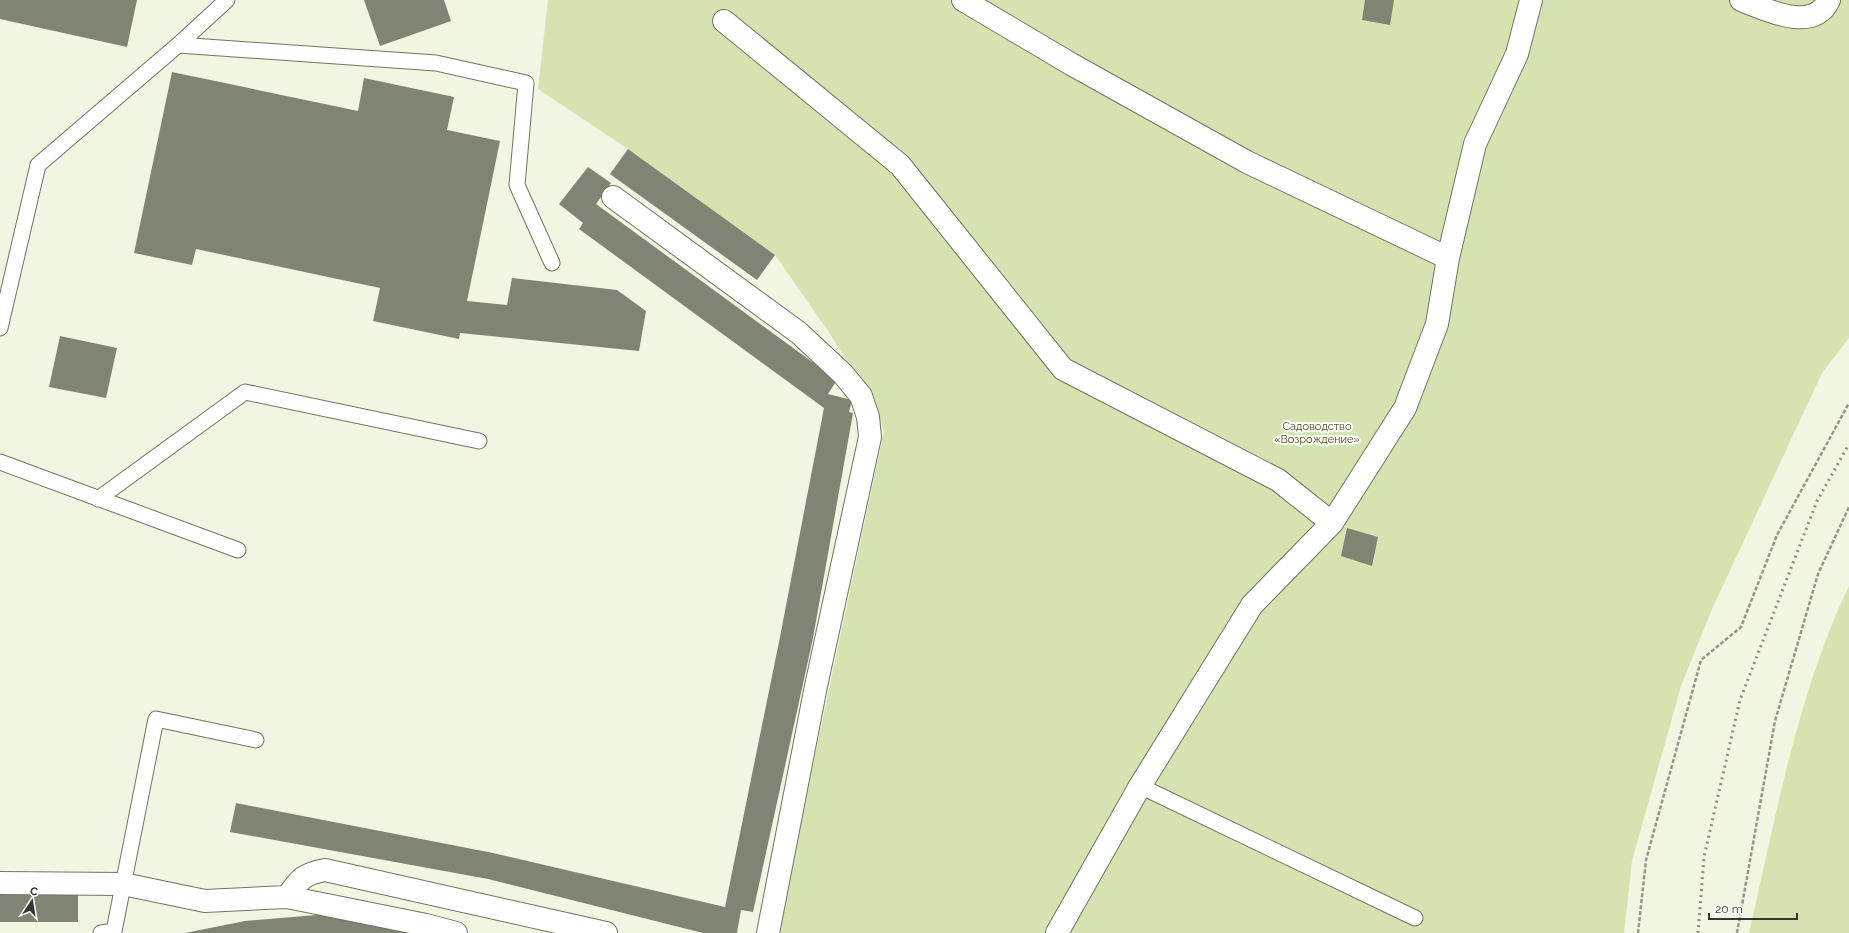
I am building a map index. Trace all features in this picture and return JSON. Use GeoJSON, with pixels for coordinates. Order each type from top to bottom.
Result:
{"type":"FeatureCollection","features":[{"type":"Feature","properties":{"kind":"street"},"geometry":{"type":"LineString","coordinates":[[962,0],[1071,64],[1247,162],[1448,258]]}},
{"type":"Feature","properties":{"kind":"street"},"geometry":{"type":"LineString","coordinates":[[1057,933],[1140,786],[1252,605],[1332,523],[1405,408],[1437,324],[1448,258],[1475,144],[1517,54],[1531,0]]}},
{"type":"Feature","properties":{"kind":"street"},"geometry":{"type":"LineString","coordinates":[[1741,0],[1783,16],[1800,18],[1816,15],[1829,0]]}},
{"type":"Feature","properties":{"kind":"street"},"geometry":{"type":"LineString","coordinates":[[724,21],[900,165],[1063,369],[1278,480],[1332,523]]}},
{"type":"Feature","properties":{"kind":"street"},"geometry":{"type":"LineString","coordinates":[[612,197],[799,333],[843,374],[861,396],[868,417],[870,438],[816,686],[768,933]]}},
{"type":"Feature","properties":{"kind":"street"},"geometry":{"type":"LineString","coordinates":[[287,897],[301,878],[310,872],[325,870],[606,933]]}},
{"type":"Feature","properties":{"kind":"street"},"geometry":{"type":"LineString","coordinates":[[0,883],[123,884],[205,901],[287,897],[426,925],[456,933]]}},
{"type":"Feature","properties":{"kind":"lane"},"geometry":{"type":"LineString","coordinates":[[0,328],[38,165],[178,45],[227,0]]}},
{"type":"Feature","properties":{"kind":"lane"},"geometry":{"type":"LineString","coordinates":[[178,45],[436,63],[526,83],[517,185],[552,263]]}},
{"type":"Feature","properties":{"kind":"lane"},"geometry":{"type":"LineString","coordinates":[[98,499],[245,392],[479,441]]}},
{"type":"Feature","properties":{"kind":"lane"},"geometry":{"type":"LineString","coordinates":[[0,462],[238,550]]}},
{"type":"Feature","properties":{"kind":"lane"},"geometry":{"type":"LineString","coordinates":[[101,933],[114,931],[156,719],[256,740]]}},
{"type":"Feature","properties":{"kind":"lane"},"geometry":{"type":"LineString","coordinates":[[1140,786],[1415,918]]}},
{"type":"Feature","properties":{"kind":"path"},"geometry":{"type":"LineString","coordinates":[[1638,933],[1646,860],[1702,660],[1741,627],[1778,535],[1849,403]]}},
{"type":"Feature","properties":{"kind":"path"},"geometry":{"type":"LineString","coordinates":[[1737,933],[1775,720],[1818,574],[1849,507]]}},
{"type":"Feature","properties":{"kind":"green space","name":"Садоводство «Возрождение»"},"geometry":{"type":"Polygon","coordinates":[[[548,0],[1849,0],[1849,338],[1822,373],[1713,607],[1681,686],[1632,861],[1624,933],[777,933],[884,431],[866,391],[828,331],[775,255],[628,149],[538,89],[548,0]]]}},
{"type":"Feature","properties":{"kind":"green space"},"geometry":{"type":"Polygon","coordinates":[[[1849,586],[1849,933],[1749,933],[1779,801],[1802,713],[1815,669],[1849,586]]]}},
{"type":"Feature","properties":{"kind":"building"},"geometry":{"type":"Polygon","coordinates":[[[0,0],[137,0],[127,47],[0,19],[0,0]]]}},
{"type":"Feature","properties":{"kind":"building"},"geometry":{"type":"Polygon","coordinates":[[[364,0],[444,0],[451,21],[380,46],[364,0]]]}},
{"type":"Feature","properties":{"kind":"building"},"geometry":{"type":"Polygon","coordinates":[[[1365,0],[1394,0],[1390,25],[1362,20],[1365,0]]]}},
{"type":"Feature","properties":{"kind":"building"},"geometry":{"type":"Polygon","coordinates":[[[172,72],[358,111],[364,78],[454,97],[447,130],[500,141],[467,301],[507,305],[512,278],[617,290],[646,311],[639,351],[460,333],[459,339],[373,321],[380,288],[196,249],[192,265],[134,253],[172,72]]]}},
{"type":"Feature","properties":{"kind":"building"},"geometry":{"type":"Polygon","coordinates":[[[628,149],[775,255],[757,280],[610,174],[628,149]]]}},
{"type":"Feature","properties":{"kind":"building"},"geometry":{"type":"Polygon","coordinates":[[[588,167],[611,183],[596,204],[837,380],[828,394],[852,400],[849,412],[853,413],[813,638],[753,912],[741,910],[737,933],[703,933],[488,879],[230,832],[236,803],[493,853],[725,907],[780,637],[824,408],[579,229],[583,223],[559,204],[588,167]]]}},
{"type":"Feature","properties":{"kind":"building"},"geometry":{"type":"Polygon","coordinates":[[[60,336],[117,348],[106,398],[49,387],[60,336]]]}},
{"type":"Feature","properties":{"kind":"building"},"geometry":{"type":"Polygon","coordinates":[[[1347,528],[1378,537],[1372,566],[1341,556],[1347,528]]]}},
{"type":"Feature","properties":{"kind":"building"},"geometry":{"type":"Polygon","coordinates":[[[0,895],[78,895],[78,922],[0,922],[0,895]]]}},
{"type":"Feature","properties":{"kind":"building"},"geometry":{"type":"Polygon","coordinates":[[[329,914],[412,933],[185,933],[245,921],[329,914]]]}},
{"type":"Feature","properties":{"kind":"railway"},"geometry":{"type":"LineString","coordinates":[[1698,933],[1704,857],[1740,700],[1817,501],[1849,444]]}}]}
